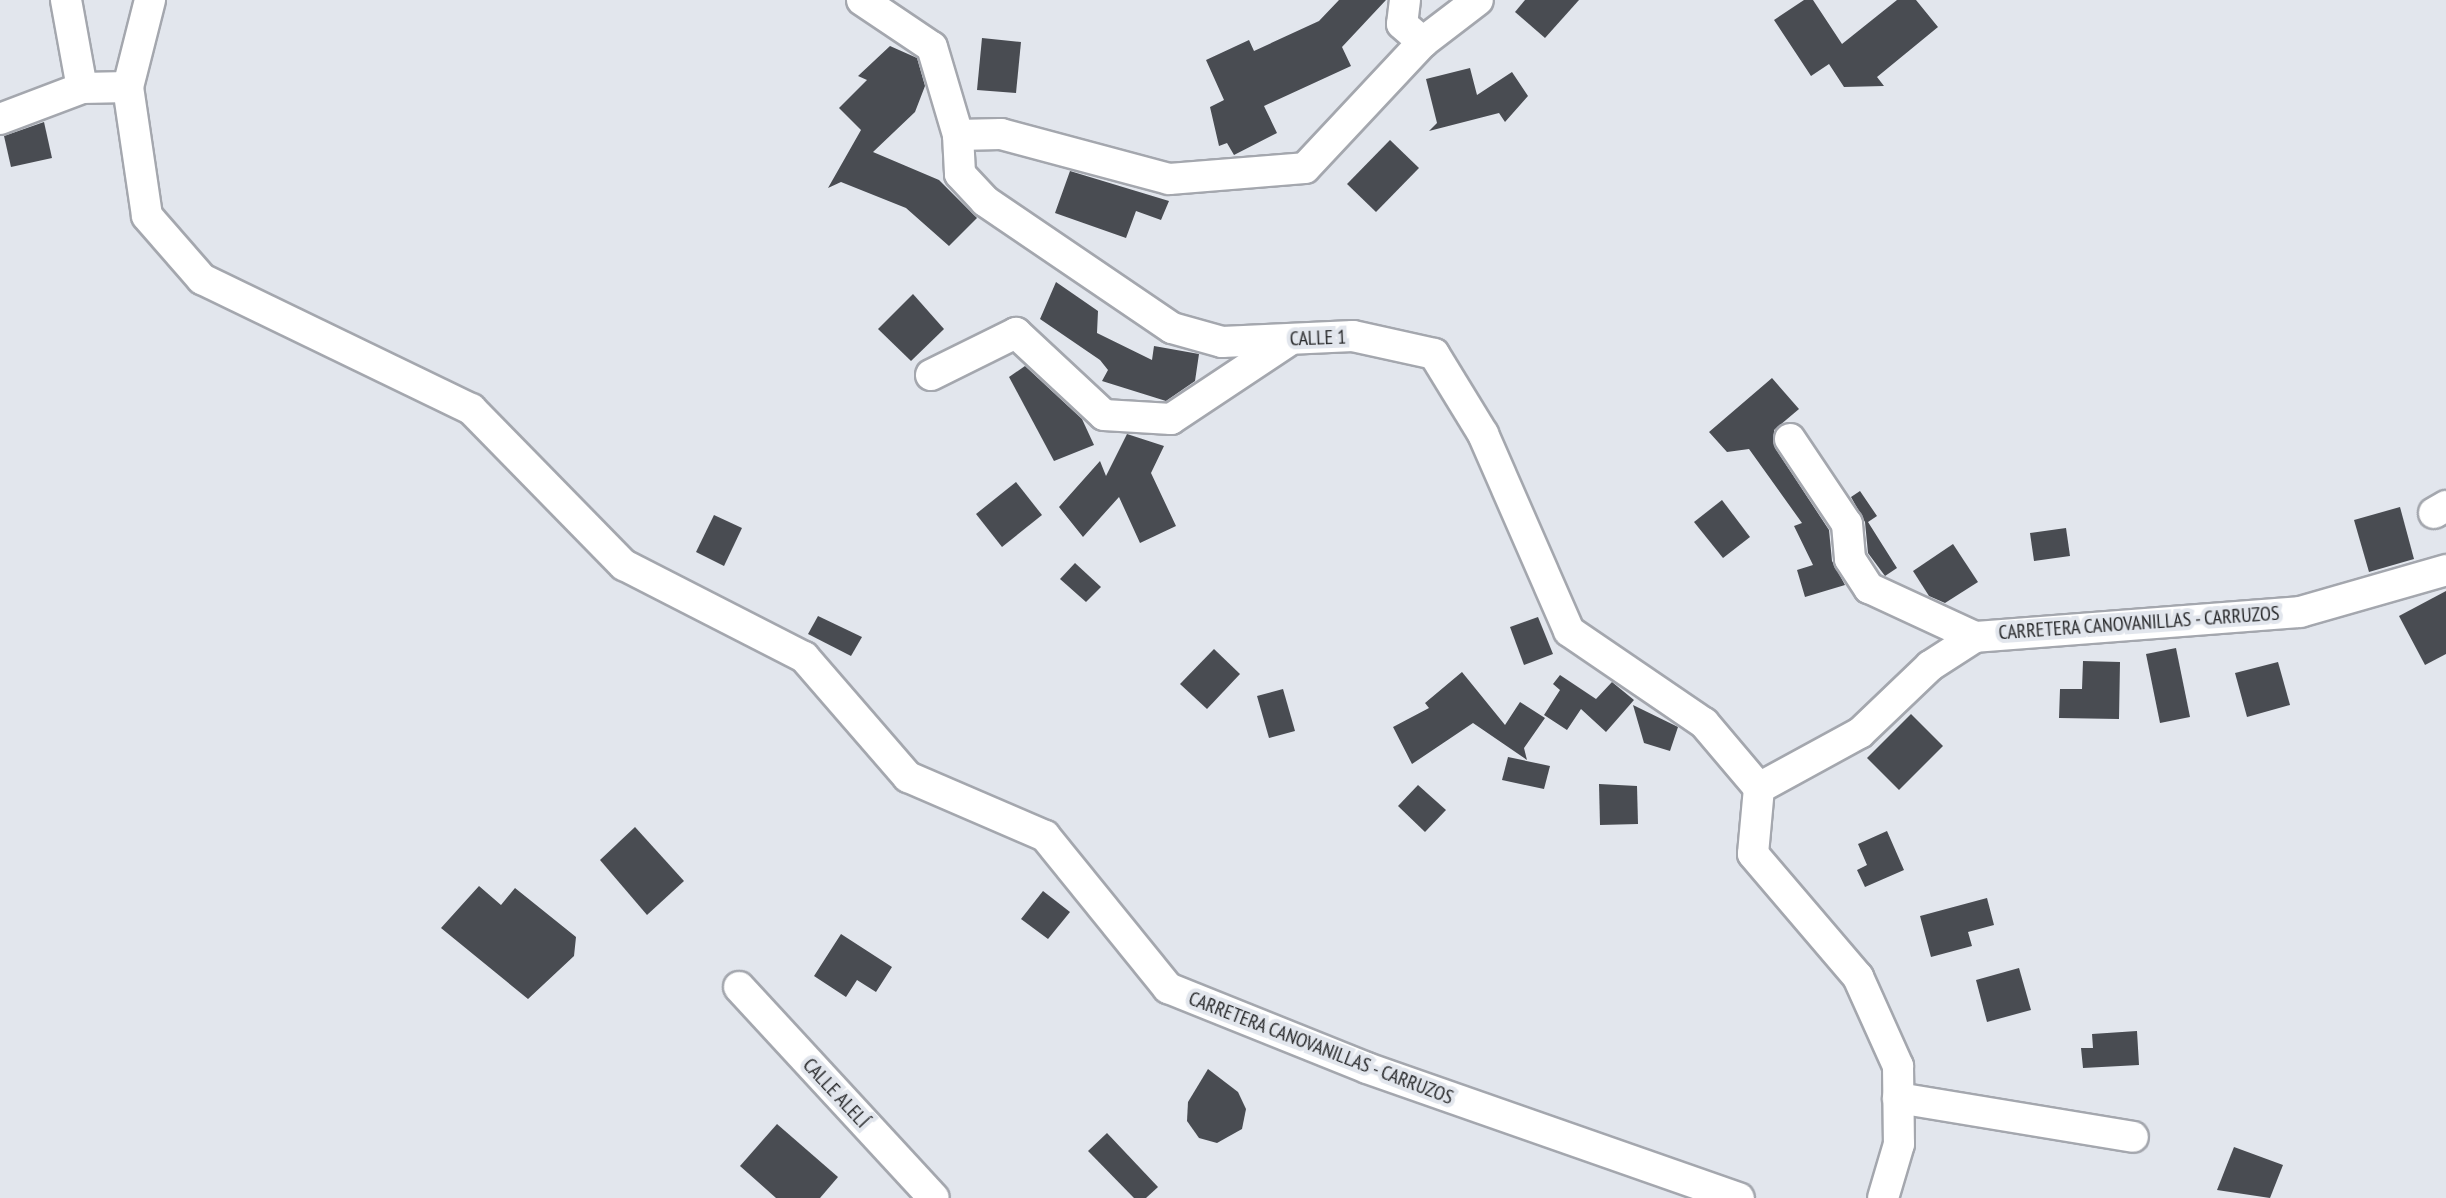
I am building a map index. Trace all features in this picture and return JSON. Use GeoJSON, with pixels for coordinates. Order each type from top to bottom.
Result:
{"type":"FeatureCollection","features":[{"type":"Feature","properties":{"kind":"street"},"geometry":{"type":"LineString","coordinates":[[66,0],[82,88]]}},
{"type":"Feature","properties":{"kind":"street","name":"CARRETERA CANOVANILLAS - CARRUZOS"},"geometry":{"type":"LineString","coordinates":[[150,0],[128,87],[147,216],[202,279],[471,409],[624,565],[804,657],[908,777],[1045,836],[1168,988],[1367,1068],[1739,1198]]}},
{"type":"Feature","properties":{"kind":"street","name":"CALLE 1"},"geometry":{"type":"LineString","coordinates":[[862,0],[932,47],[958,135],[960,174],[985,201],[1172,328],[1222,342],[1353,336],[1434,354],[1483,434],[1569,631],[1704,723],[1759,788]]}},
{"type":"Feature","properties":{"kind":"street"},"geometry":{"type":"LineString","coordinates":[[1405,0],[1402,24],[1423,42]]}},
{"type":"Feature","properties":{"kind":"street"},"geometry":{"type":"LineString","coordinates":[[958,135],[1001,134],[1169,179],[1305,168],[1423,42],[1478,0]]}},
{"type":"Feature","properties":{"kind":"street"},"geometry":{"type":"LineString","coordinates":[[0,119],[82,88],[128,87]]}},
{"type":"Feature","properties":{"kind":"street"},"geometry":{"type":"LineString","coordinates":[[931,375],[1016,333],[1104,415],[1171,419],[1229,374],[1292,339]]}},
{"type":"Feature","properties":{"kind":"street"},"geometry":{"type":"LineString","coordinates":[[1790,439],[1847,524],[1850,559],[1869,588],[1975,637]]}},
{"type":"Feature","properties":{"kind":"street","name":"CARRETERA CANOVANILLAS - CARRUZOS"},"geometry":{"type":"LineString","coordinates":[[1759,788],[1860,733],[1930,666],[1975,637],[2300,612],[2446,570]]}},
{"type":"Feature","properties":{"kind":"street"},"geometry":{"type":"LineString","coordinates":[[1759,788],[1753,854],[1858,977],[1898,1066],[1899,1144],[1883,1198]]}},
{"type":"Feature","properties":{"kind":"street","name":"CALLE ALELÍ"},"geometry":{"type":"LineString","coordinates":[[739,987],[934,1198]]}},
{"type":"Feature","properties":{"kind":"street"},"geometry":{"type":"LineString","coordinates":[[1898,1098],[2133,1137]]}},
{"type":"Feature","properties":{"kind":"building"},"geometry":{"type":"Polygon","coordinates":[[[1339,0],[1386,0],[1342,47],[1351,66],[1264,106],[1277,133],[1234,155],[1227,143],[1219,146],[1210,107],[1224,100],[1206,60],[1249,40],[1254,51],[1319,21],[1339,0]]]}},
{"type":"Feature","properties":{"kind":"building"},"geometry":{"type":"Polygon","coordinates":[[[1525,0],[1579,0],[1545,38],[1515,12],[1525,0]]]}},
{"type":"Feature","properties":{"kind":"building"},"geometry":{"type":"Polygon","coordinates":[[[1804,0],[1813,0],[1842,44],[1897,0],[1916,0],[1938,27],[1877,77],[1884,86],[1844,87],[1829,64],[1811,76],[1774,20],[1804,0]]]}},
{"type":"Feature","properties":{"kind":"building"},"geometry":{"type":"Polygon","coordinates":[[[982,38],[1021,42],[1016,93],[977,90],[982,38]]]}},
{"type":"Feature","properties":{"kind":"building"},"geometry":{"type":"Polygon","coordinates":[[[890,46],[917,58],[925,86],[915,112],[873,152],[939,180],[977,218],[949,246],[906,208],[841,182],[828,188],[861,130],[839,108],[867,80],[858,76],[890,46]]]}},
{"type":"Feature","properties":{"kind":"building"},"geometry":{"type":"Polygon","coordinates":[[[1470,68],[1477,95],[1512,72],[1528,96],[1505,122],[1499,113],[1429,131],[1437,123],[1426,79],[1470,68]]]}},
{"type":"Feature","properties":{"kind":"building"},"geometry":{"type":"Polygon","coordinates":[[[44,122],[52,158],[11,167],[4,136],[44,122]]]}},
{"type":"Feature","properties":{"kind":"building"},"geometry":{"type":"Polygon","coordinates":[[[1390,140],[1419,168],[1376,212],[1347,184],[1390,140]]]}},
{"type":"Feature","properties":{"kind":"building"},"geometry":{"type":"Polygon","coordinates":[[[1070,171],[1169,201],[1161,220],[1136,211],[1126,238],[1055,213],[1070,171]]]}},
{"type":"Feature","properties":{"kind":"building"},"geometry":{"type":"Polygon","coordinates":[[[1056,282],[1098,311],[1097,333],[1152,360],[1154,346],[1199,354],[1195,381],[1166,401],[1102,381],[1108,370],[1100,360],[1040,319],[1056,282]]]}},
{"type":"Feature","properties":{"kind":"building"},"geometry":{"type":"Polygon","coordinates":[[[913,294],[944,329],[911,361],[878,329],[913,294]]]}},
{"type":"Feature","properties":{"kind":"building"},"geometry":{"type":"Polygon","coordinates":[[[1025,366],[1082,419],[1094,445],[1054,461],[1009,377],[1025,366]]]}},
{"type":"Feature","properties":{"kind":"building"},"geometry":{"type":"Polygon","coordinates":[[[1772,378],[1799,409],[1774,430],[1775,448],[1829,530],[1832,561],[1845,585],[1805,597],[1797,570],[1813,565],[1794,526],[1802,523],[1749,449],[1727,452],[1709,432],[1772,378]]]}},
{"type":"Feature","properties":{"kind":"building"},"geometry":{"type":"Polygon","coordinates":[[[1127,434],[1164,446],[1151,473],[1176,526],[1140,543],[1119,497],[1083,537],[1059,507],[1100,461],[1106,476],[1127,434]]]}},
{"type":"Feature","properties":{"kind":"building"},"geometry":{"type":"Polygon","coordinates":[[[1016,482],[1042,515],[1002,547],[976,514],[1016,482]]]}},
{"type":"Feature","properties":{"kind":"building"},"geometry":{"type":"Polygon","coordinates":[[[1860,491],[1877,516],[1868,522],[1897,568],[1885,576],[1868,553],[1865,522],[1851,497],[1860,491]]]}},
{"type":"Feature","properties":{"kind":"building"},"geometry":{"type":"Polygon","coordinates":[[[1722,500],[1750,537],[1723,558],[1694,522],[1722,500]]]}},
{"type":"Feature","properties":{"kind":"building"},"geometry":{"type":"Polygon","coordinates":[[[2400,507],[2414,559],[2369,572],[2354,520],[2400,507]]]}},
{"type":"Feature","properties":{"kind":"building"},"geometry":{"type":"Polygon","coordinates":[[[714,515],[742,528],[724,566],[696,552],[714,515]]]}},
{"type":"Feature","properties":{"kind":"building"},"geometry":{"type":"Polygon","coordinates":[[[2066,528],[2070,556],[2034,561],[2030,533],[2066,528]]]}},
{"type":"Feature","properties":{"kind":"building"},"geometry":{"type":"Polygon","coordinates":[[[1953,544],[1978,582],[1945,603],[1929,596],[1913,571],[1953,544]]]}},
{"type":"Feature","properties":{"kind":"building"},"geometry":{"type":"Polygon","coordinates":[[[1075,563],[1101,587],[1086,602],[1060,579],[1075,563]]]}},
{"type":"Feature","properties":{"kind":"building"},"geometry":{"type":"Polygon","coordinates":[[[2446,591],[2446,654],[2425,665],[2399,616],[2446,591]]]}},
{"type":"Feature","properties":{"kind":"building"},"geometry":{"type":"Polygon","coordinates":[[[818,616],[862,637],[851,656],[808,634],[818,616]]]}},
{"type":"Feature","properties":{"kind":"building"},"geometry":{"type":"Polygon","coordinates":[[[1538,617],[1553,654],[1524,665],[1510,627],[1538,617]]]}},
{"type":"Feature","properties":{"kind":"building"},"geometry":{"type":"Polygon","coordinates":[[[2176,648],[2190,717],[2160,723],[2146,654],[2176,648]]]}},
{"type":"Feature","properties":{"kind":"building"},"geometry":{"type":"Polygon","coordinates":[[[1214,649],[1240,674],[1207,709],[1180,684],[1214,649]]]}},
{"type":"Feature","properties":{"kind":"building"},"geometry":{"type":"Polygon","coordinates":[[[2083,661],[2120,662],[2119,719],[2059,718],[2060,689],[2082,689],[2083,661]]]}},
{"type":"Feature","properties":{"kind":"building"},"geometry":{"type":"Polygon","coordinates":[[[2278,662],[2290,705],[2247,717],[2235,673],[2278,662]]]}},
{"type":"Feature","properties":{"kind":"building"},"geometry":{"type":"Polygon","coordinates":[[[1462,672],[1505,725],[1520,702],[1545,718],[1524,748],[1527,760],[1473,723],[1412,764],[1393,727],[1429,708],[1425,703],[1462,672]]]}},
{"type":"Feature","properties":{"kind":"building"},"geometry":{"type":"Polygon","coordinates":[[[1560,675],[1596,699],[1612,682],[1634,700],[1606,732],[1581,709],[1567,730],[1544,715],[1560,690],[1553,684],[1560,675]]]}},
{"type":"Feature","properties":{"kind":"building"},"geometry":{"type":"Polygon","coordinates":[[[1283,689],[1295,731],[1269,738],[1257,696],[1283,689]]]}},
{"type":"Feature","properties":{"kind":"building"},"geometry":{"type":"Polygon","coordinates":[[[1633,705],[1678,727],[1670,751],[1644,743],[1633,705]]]}},
{"type":"Feature","properties":{"kind":"building"},"geometry":{"type":"Polygon","coordinates":[[[1911,714],[1943,746],[1899,790],[1867,758],[1911,714]]]}},
{"type":"Feature","properties":{"kind":"building"},"geometry":{"type":"Polygon","coordinates":[[[1508,757],[1550,766],[1544,789],[1502,780],[1508,757]]]}},
{"type":"Feature","properties":{"kind":"building"},"geometry":{"type":"Polygon","coordinates":[[[1599,784],[1637,786],[1638,824],[1600,825],[1599,784]]]}},
{"type":"Feature","properties":{"kind":"building"},"geometry":{"type":"Polygon","coordinates":[[[1418,785],[1446,810],[1425,832],[1398,806],[1418,785]]]}},
{"type":"Feature","properties":{"kind":"building"},"geometry":{"type":"Polygon","coordinates":[[[635,827],[684,881],[647,915],[600,860],[635,827]]]}},
{"type":"Feature","properties":{"kind":"building"},"geometry":{"type":"Polygon","coordinates":[[[1887,831],[1904,870],[1865,887],[1857,870],[1867,865],[1858,844],[1887,831]]]}},
{"type":"Feature","properties":{"kind":"building"},"geometry":{"type":"Polygon","coordinates":[[[479,886],[501,905],[515,888],[576,937],[574,956],[528,999],[441,928],[479,886]]]}},
{"type":"Feature","properties":{"kind":"building"},"geometry":{"type":"Polygon","coordinates":[[[1043,891],[1070,912],[1048,939],[1021,919],[1043,891]]]}},
{"type":"Feature","properties":{"kind":"building"},"geometry":{"type":"Polygon","coordinates":[[[1987,898],[1994,925],[1968,932],[1972,946],[1931,957],[1920,916],[1987,898]]]}},
{"type":"Feature","properties":{"kind":"building"},"geometry":{"type":"Polygon","coordinates":[[[841,934],[892,967],[876,992],[857,980],[846,997],[814,976],[841,934]]]}},
{"type":"Feature","properties":{"kind":"building"},"geometry":{"type":"Polygon","coordinates":[[[2019,968],[2031,1010],[1987,1022],[1976,980],[2019,968]]]}},
{"type":"Feature","properties":{"kind":"building"},"geometry":{"type":"Polygon","coordinates":[[[2137,1031],[2139,1065],[2083,1068],[2081,1048],[2093,1048],[2092,1034],[2137,1031]]]}},
{"type":"Feature","properties":{"kind":"building"},"geometry":{"type":"Polygon","coordinates":[[[1208,1069],[1238,1092],[1246,1109],[1242,1129],[1217,1143],[1199,1138],[1187,1121],[1188,1102],[1208,1069]]]}},
{"type":"Feature","properties":{"kind":"building"},"geometry":{"type":"Polygon","coordinates":[[[777,1124],[838,1177],[820,1198],[776,1198],[740,1166],[777,1124]]]}},
{"type":"Feature","properties":{"kind":"building"},"geometry":{"type":"Polygon","coordinates":[[[1107,1133],[1158,1187],[1146,1198],[1134,1198],[1088,1151],[1107,1133]]]}},
{"type":"Feature","properties":{"kind":"building"},"geometry":{"type":"Polygon","coordinates":[[[2234,1147],[2283,1165],[2270,1198],[2217,1190],[2234,1147]]]}}]}
